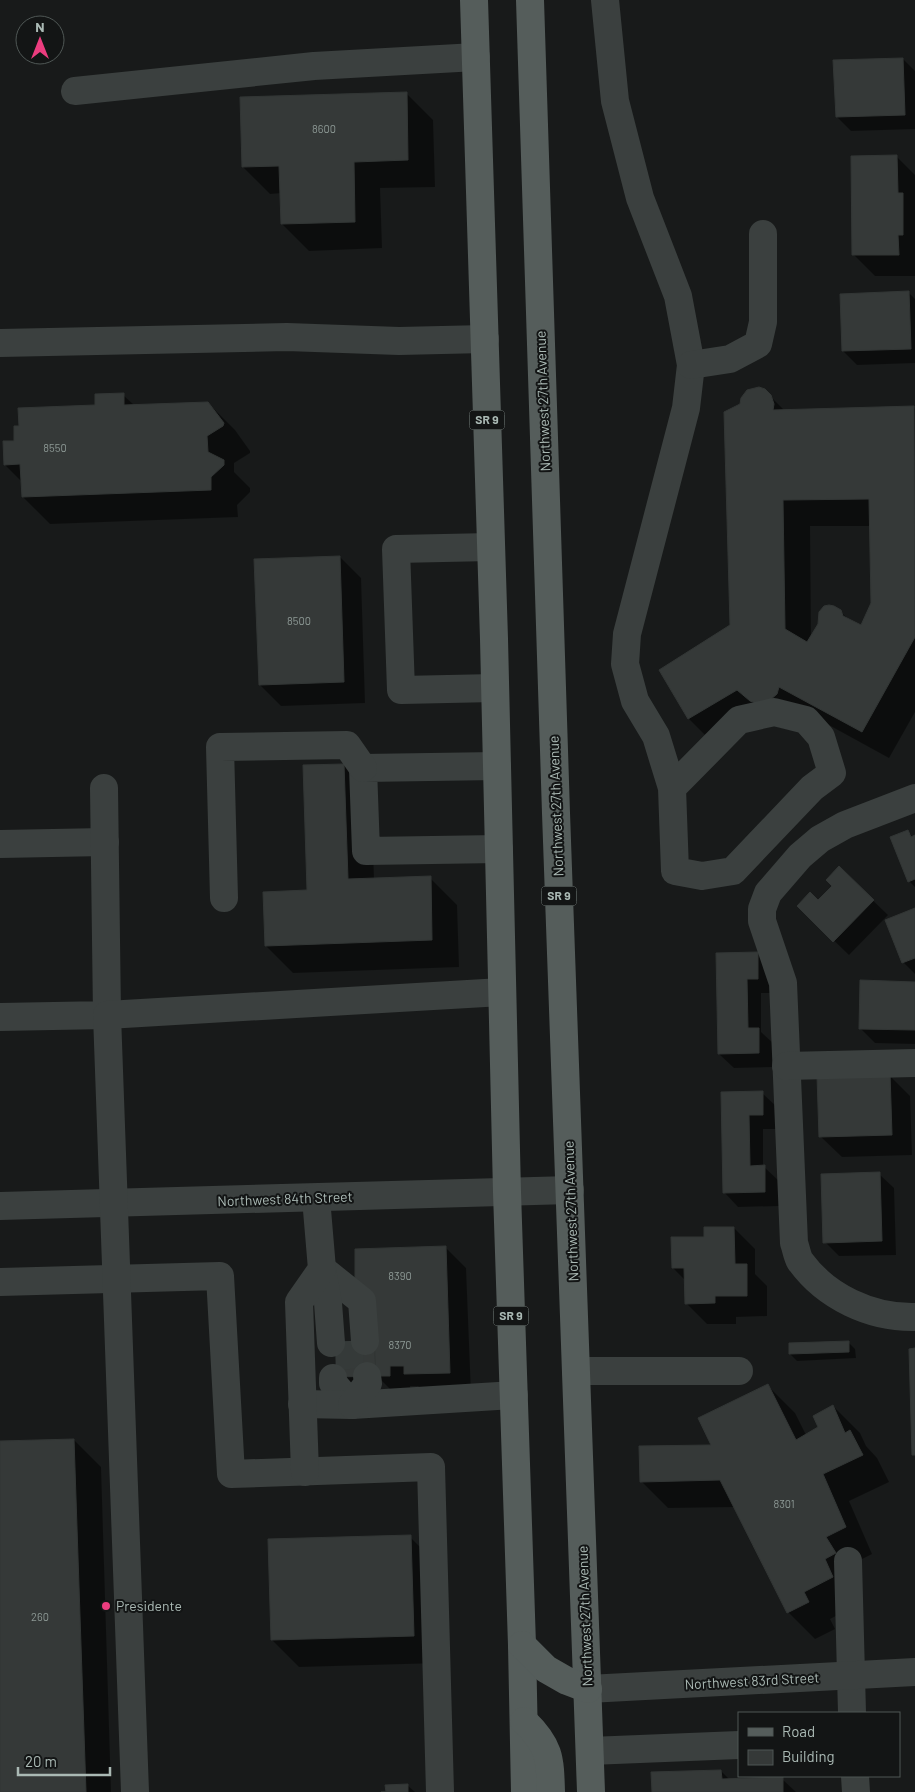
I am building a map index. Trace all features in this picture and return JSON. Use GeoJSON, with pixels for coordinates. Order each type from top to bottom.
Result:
{"type":"FeatureCollection","features":[{"type":"Feature","properties":{"kind":"main road","name":"SR 9"},"geometry":{"type":"LineString","coordinates":[[474,0],[525,1792]]}},
{"type":"Feature","properties":{"kind":"main road","name":"Northwest 27th Avenue"},"geometry":{"type":"LineString","coordinates":[[530,0],[556,813],[591,1792]]}},
{"type":"Feature","properties":{"kind":"main road"},"geometry":{"type":"LineString","coordinates":[[522,1645],[546,1669],[566,1681],[588,1689]]}},
{"type":"Feature","properties":{"kind":"main road"},"geometry":{"type":"LineString","coordinates":[[524,1721],[538,1734],[547,1749],[550,1765],[551,1792]]}},
{"type":"Feature","properties":{"kind":"street"},"geometry":{"type":"LineString","coordinates":[[605,1],[615,102],[640,198],[678,296],[690,365],[686,408],[627,634],[625,664],[635,700],[656,736],[672,788],[675,871],[702,876],[733,871],[812,788],[832,773],[821,737],[806,720],[774,712],[739,720],[672,788]]}},
{"type":"Feature","properties":{"kind":"street"},"geometry":{"type":"LineString","coordinates":[[75,91],[314,66],[476,57]]}},
{"type":"Feature","properties":{"kind":"street"},"geometry":{"type":"LineString","coordinates":[[690,365],[730,359],[758,344],[763,322],[763,234]]}},
{"type":"Feature","properties":{"kind":"street"},"geometry":{"type":"LineString","coordinates":[[0,343],[287,337],[399,341],[485,339]]}},
{"type":"Feature","properties":{"kind":"street"},"geometry":{"type":"LineString","coordinates":[[491,547],[396,549],[401,690],[495,688]]}},
{"type":"Feature","properties":{"kind":"street"},"geometry":{"type":"LineString","coordinates":[[224,898],[220,747],[347,745],[363,768],[366,851],[499,849]]}},
{"type":"Feature","properties":{"kind":"street"},"geometry":{"type":"LineString","coordinates":[[363,768],[497,766]]}},
{"type":"Feature","properties":{"kind":"street"},"geometry":{"type":"LineString","coordinates":[[104,788],[108,1015],[135,1792]]}},
{"type":"Feature","properties":{"kind":"street"},"geometry":{"type":"LineString","coordinates":[[915,798],[845,825],[820,839],[800,856],[768,893],[762,909],[762,921],[783,983],[794,1242],[799,1260],[827,1290],[840,1298],[871,1311],[902,1318],[915,1317]]}},
{"type":"Feature","properties":{"kind":"street"},"geometry":{"type":"LineString","coordinates":[[0,844],[105,842]]}},
{"type":"Feature","properties":{"kind":"street"},"geometry":{"type":"LineString","coordinates":[[0,1017],[108,1015],[502,992]]}},
{"type":"Feature","properties":{"kind":"street"},"geometry":{"type":"LineString","coordinates":[[786,1066],[915,1063]]}},
{"type":"Feature","properties":{"kind":"street","name":"Northwest 84th Street"},"geometry":{"type":"LineString","coordinates":[[0,1206],[570,1190]]}},
{"type":"Feature","properties":{"kind":"street"},"geometry":{"type":"LineString","coordinates":[[316,1198],[322,1269],[328,1303],[348,1342]]}},
{"type":"Feature","properties":{"kind":"street"},"geometry":{"type":"LineString","coordinates":[[305,1472],[299,1302],[322,1269]]}},
{"type":"Feature","properties":{"kind":"street"},"geometry":{"type":"LineString","coordinates":[[322,1269],[314,1304],[317,1384],[352,1404]]}},
{"type":"Feature","properties":{"kind":"street"},"geometry":{"type":"LineString","coordinates":[[0,1282],[220,1276],[230,1474],[430,1467],[440,1792]]}},
{"type":"Feature","properties":{"kind":"street"},"geometry":{"type":"LineString","coordinates":[[576,1371],[739,1371]]}},
{"type":"Feature","properties":{"kind":"street"},"geometry":{"type":"LineString","coordinates":[[350,1377],[333,1383],[352,1404]]}},
{"type":"Feature","properties":{"kind":"street"},"geometry":{"type":"LineString","coordinates":[[302,1404],[352,1404],[514,1395]]}},
{"type":"Feature","properties":{"kind":"street"},"geometry":{"type":"LineString","coordinates":[[848,1561],[852,1712]]}},
{"type":"Feature","properties":{"kind":"street","name":"Northwest 83rd Street"},"geometry":{"type":"LineString","coordinates":[[588,1689],[915,1672]]}},
{"type":"Feature","properties":{"kind":"street"},"geometry":{"type":"LineString","coordinates":[[590,1752],[738,1745]]}},
{"type":"Feature","properties":{"kind":"street"},"geometry":{"type":"LineString","coordinates":[[855,1777],[856,1792]]}},
{"type":"Feature","properties":{"kind":"building"},"geometry":{"type":"Polygon","coordinates":[[[903,58],[905,115],[836,117],[833,60],[903,58]]]}},
{"type":"Feature","properties":{"kind":"building"},"geometry":{"type":"Polygon","coordinates":[[[407,92],[408,160],[354,162],[355,222],[281,224],[279,166],[242,167],[240,97],[407,92]]]}},
{"type":"Feature","properties":{"kind":"building"},"geometry":{"type":"Polygon","coordinates":[[[897,155],[898,193],[903,193],[903,235],[898,235],[899,255],[852,255],[851,156],[897,155]]]}},
{"type":"Feature","properties":{"kind":"building"},"geometry":{"type":"Polygon","coordinates":[[[909,291],[911,349],[842,351],[840,294],[909,291]]]}},
{"type":"Feature","properties":{"kind":"building"},"geometry":{"type":"Polygon","coordinates":[[[759,387],[765,389],[771,395],[774,404],[773,410],[914,406],[915,637],[862,732],[779,687],[777,694],[769,701],[756,703],[750,701],[737,690],[688,719],[659,670],[730,625],[724,412],[740,404],[741,398],[747,390],[759,387]],[[869,499],[783,500],[785,629],[807,642],[818,624],[819,612],[824,606],[834,606],[841,610],[843,616],[861,625],[871,603],[869,499]]]}},
{"type":"Feature","properties":{"kind":"building"},"geometry":{"type":"Polygon","coordinates":[[[124,393],[124,405],[208,402],[224,423],[223,426],[207,436],[208,452],[224,460],[224,465],[211,477],[211,490],[22,497],[20,464],[4,465],[3,441],[14,441],[14,426],[19,426],[18,408],[95,405],[95,394],[124,393]]]}},
{"type":"Feature","properties":{"kind":"building"},"geometry":{"type":"Polygon","coordinates":[[[340,556],[344,682],[259,685],[254,559],[340,556]]]}},
{"type":"Feature","properties":{"kind":"building"},"geometry":{"type":"Polygon","coordinates":[[[344,764],[348,879],[431,876],[432,940],[265,946],[263,892],[307,890],[303,765],[344,764]]]}},
{"type":"Feature","properties":{"kind":"building"},"geometry":{"type":"Polygon","coordinates":[[[908,830],[911,837],[915,835],[915,879],[908,882],[890,837],[908,830]]]}},
{"type":"Feature","properties":{"kind":"building"},"geometry":{"type":"Polygon","coordinates":[[[839,866],[874,900],[833,942],[797,906],[810,892],[818,900],[832,886],[826,880],[839,866]]]}},
{"type":"Feature","properties":{"kind":"building"},"geometry":{"type":"Polygon","coordinates":[[[915,908],[915,958],[902,963],[885,920],[915,908]]]}},
{"type":"Feature","properties":{"kind":"building"},"geometry":{"type":"Polygon","coordinates":[[[758,952],[758,979],[747,979],[748,1028],[759,1028],[759,1053],[718,1054],[716,953],[758,952]]]}},
{"type":"Feature","properties":{"kind":"building"},"geometry":{"type":"Polygon","coordinates":[[[860,980],[915,982],[915,1030],[859,1029],[860,980]]]}},
{"type":"Feature","properties":{"kind":"building"},"geometry":{"type":"Polygon","coordinates":[[[890,1073],[892,1135],[819,1137],[817,1076],[890,1073]]]}},
{"type":"Feature","properties":{"kind":"building"},"geometry":{"type":"Polygon","coordinates":[[[763,1091],[763,1115],[749,1115],[750,1166],[765,1165],[765,1192],[723,1193],[721,1092],[763,1091]]]}},
{"type":"Feature","properties":{"kind":"building"},"geometry":{"type":"Polygon","coordinates":[[[880,1172],[882,1241],[823,1243],[821,1174],[880,1172]]]}},
{"type":"Feature","properties":{"kind":"building"},"geometry":{"type":"Polygon","coordinates":[[[704,1227],[734,1227],[735,1264],[747,1264],[747,1296],[715,1296],[715,1303],[685,1304],[684,1268],[672,1268],[671,1237],[704,1237],[704,1227]]]}},
{"type":"Feature","properties":{"kind":"building"},"geometry":{"type":"Polygon","coordinates":[[[446,1246],[450,1373],[404,1374],[404,1366],[390,1366],[390,1376],[376,1376],[374,1342],[355,1282],[355,1249],[446,1246]]]}},
{"type":"Feature","properties":{"kind":"building"},"geometry":{"type":"Polygon","coordinates":[[[849,1341],[849,1352],[789,1354],[789,1343],[849,1341]]]}},
{"type":"Feature","properties":{"kind":"building"},"geometry":{"type":"Polygon","coordinates":[[[374,1342],[376,1376],[337,1377],[336,1343],[374,1342]]]}},
{"type":"Feature","properties":{"kind":"building"},"geometry":{"type":"Polygon","coordinates":[[[915,1348],[915,1455],[912,1455],[909,1349],[915,1348]]]}},
{"type":"Feature","properties":{"kind":"building"},"geometry":{"type":"Polygon","coordinates":[[[768,1384],[796,1440],[818,1427],[813,1416],[833,1405],[845,1433],[850,1430],[863,1455],[823,1474],[846,1527],[826,1537],[836,1553],[825,1559],[833,1577],[804,1592],[809,1602],[787,1613],[720,1480],[640,1482],[639,1446],[711,1445],[698,1418],[768,1384]]]}},
{"type":"Feature","properties":{"kind":"building"},"geometry":{"type":"Polygon","coordinates":[[[74,1439],[86,1792],[0,1792],[0,1441],[74,1439]]]}},
{"type":"Feature","properties":{"kind":"building"},"geometry":{"type":"Polygon","coordinates":[[[411,1535],[414,1636],[271,1640],[268,1539],[411,1535]]]}},
{"type":"Feature","properties":{"kind":"building"},"geometry":{"type":"Polygon","coordinates":[[[721,1770],[722,1779],[783,1777],[783,1792],[652,1792],[651,1772],[721,1770]]]}},
{"type":"Feature","properties":{"kind":"building"},"geometry":{"type":"Polygon","coordinates":[[[408,1784],[408,1792],[386,1792],[385,1785],[408,1784]]]}},
{"type":"Feature","properties":{"kind":"tunnel"},"geometry":{"type":"LineString","coordinates":[[349,1341],[350,1377]]}},
{"type":"Feature","properties":{"kind":"place","name":"Presidente"},"geometry":{"type":"Point","coordinates":[106,1606]}}]}
